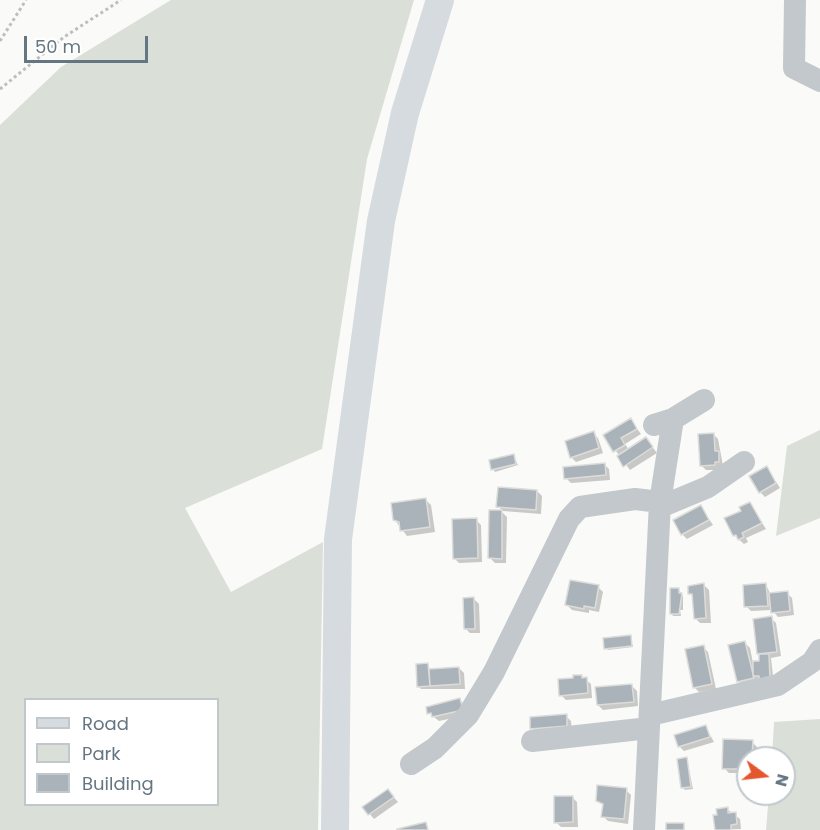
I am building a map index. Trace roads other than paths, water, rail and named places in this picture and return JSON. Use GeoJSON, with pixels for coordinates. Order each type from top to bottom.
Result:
{"type":"FeatureCollection","features":[{"type":"Feature","properties":{"kind":"main road"},"geometry":{"type":"LineString","coordinates":[[335,830],[338,540],[381,221],[405,112],[441,0]]}},
{"type":"Feature","properties":{"kind":"lane"},"geometry":{"type":"LineString","coordinates":[[795,0],[794,68],[820,81]]}},
{"type":"Feature","properties":{"kind":"lane"},"geometry":{"type":"LineString","coordinates":[[644,830],[664,422],[704,400]]}},
{"type":"Feature","properties":{"kind":"lane"},"geometry":{"type":"LineString","coordinates":[[411,764],[435,748],[468,716],[494,672],[564,529],[580,507],[635,499],[660,505],[708,487],[744,462]]}},
{"type":"Feature","properties":{"kind":"lane"},"geometry":{"type":"LineString","coordinates":[[532,741],[649,722],[778,685],[812,662],[820,650]]}}]}
